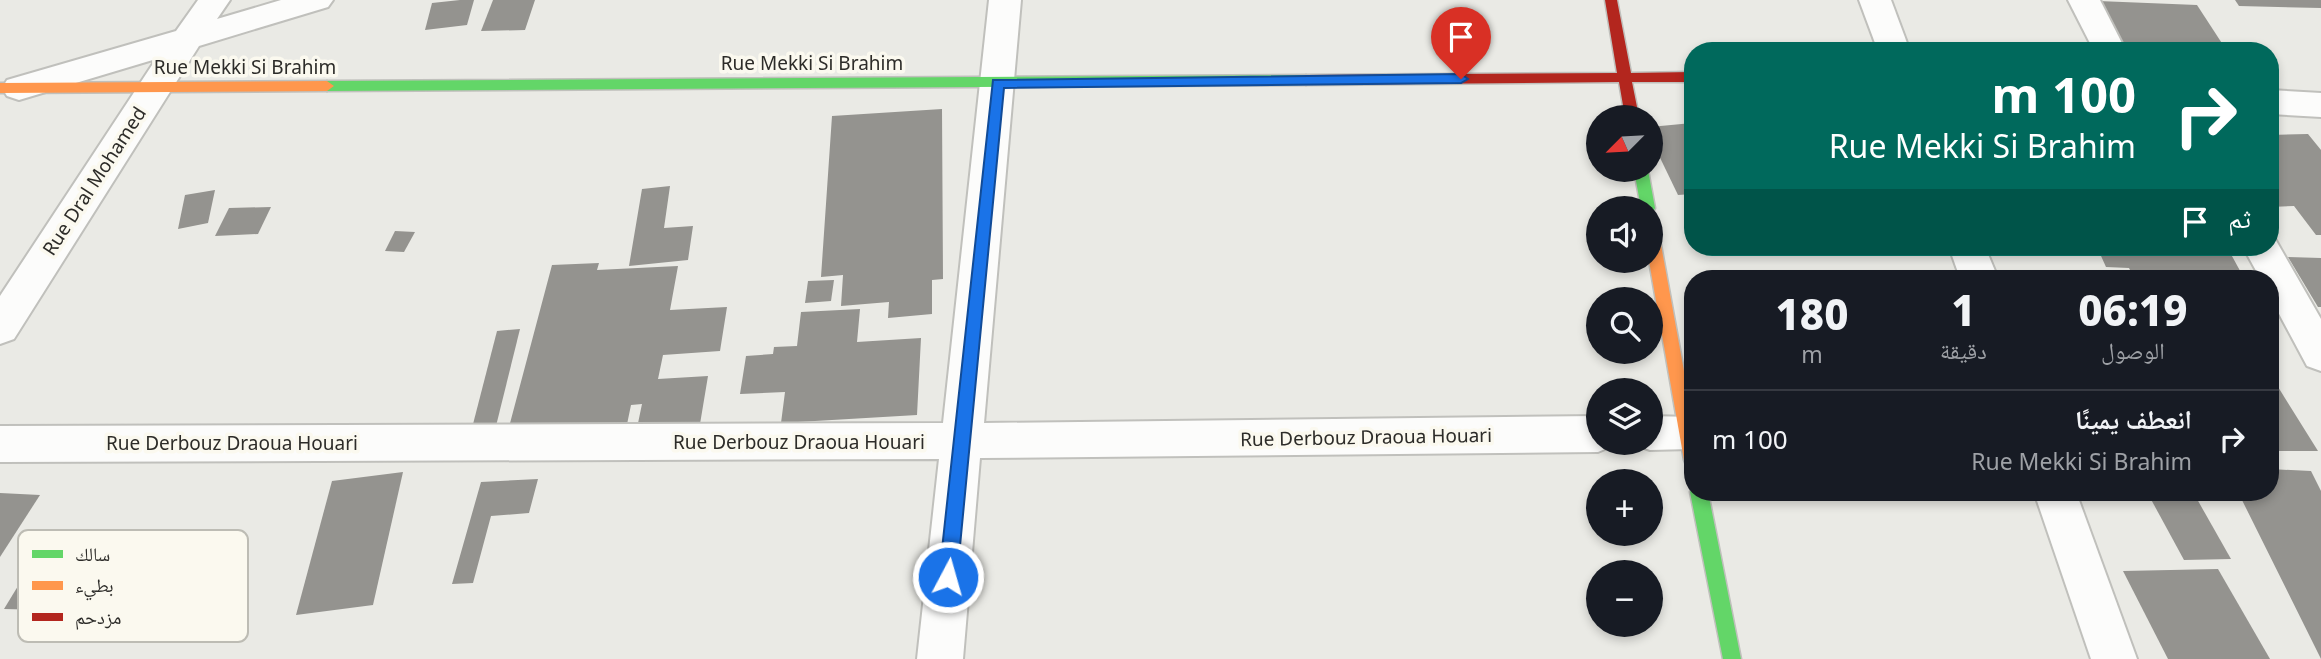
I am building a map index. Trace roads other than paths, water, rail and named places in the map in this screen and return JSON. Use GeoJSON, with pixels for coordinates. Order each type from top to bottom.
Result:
{"type":"FeatureCollection","features":[{"type":"Feature","properties":{"kind":"street","name":"Rue Dral Mohamed"},"geometry":{"type":"LineString","coordinates":[[0,328],[153,88],[214,0]]}},
{"type":"Feature","properties":{"kind":"street"},"geometry":{"type":"LineString","coordinates":[[9,88],[187,40],[317,0]]}},
{"type":"Feature","properties":{"kind":"street"},"geometry":{"type":"LineString","coordinates":[[940,659],[1005,0]]}},
{"type":"Feature","properties":{"kind":"street"},"geometry":{"type":"LineString","coordinates":[[1611,0],[1630,105]]}},
{"type":"Feature","properties":{"kind":"street"},"geometry":{"type":"LineString","coordinates":[[1875,0],[1891,42]]}},
{"type":"Feature","properties":{"kind":"street"},"geometry":{"type":"LineString","coordinates":[[2084,0],[2105,42]]}},
{"type":"Feature","properties":{"kind":"street","name":"Rue Mekki Si Brahim"},"geometry":{"type":"LineString","coordinates":[[9,88],[1684,77]]}},
{"type":"Feature","properties":{"kind":"street"},"geometry":{"type":"LineString","coordinates":[[2279,103],[2321,105]]}},
{"type":"Feature","properties":{"kind":"street"},"geometry":{"type":"LineString","coordinates":[[1656,273],[1676,442]]}},
{"type":"Feature","properties":{"kind":"street"},"geometry":{"type":"LineString","coordinates":[[2279,301],[2321,355]]}},
{"type":"Feature","properties":{"kind":"street","name":"Rue Derbouz Draoua Houari"},"geometry":{"type":"LineString","coordinates":[[0,444],[963,441],[1586,434]]}},
{"type":"Feature","properties":{"kind":"street"},"geometry":{"type":"LineString","coordinates":[[1701,501],[1732,659]]}},
{"type":"Feature","properties":{"kind":"street"},"geometry":{"type":"LineString","coordinates":[[2058,501],[2114,659]]}}]}
